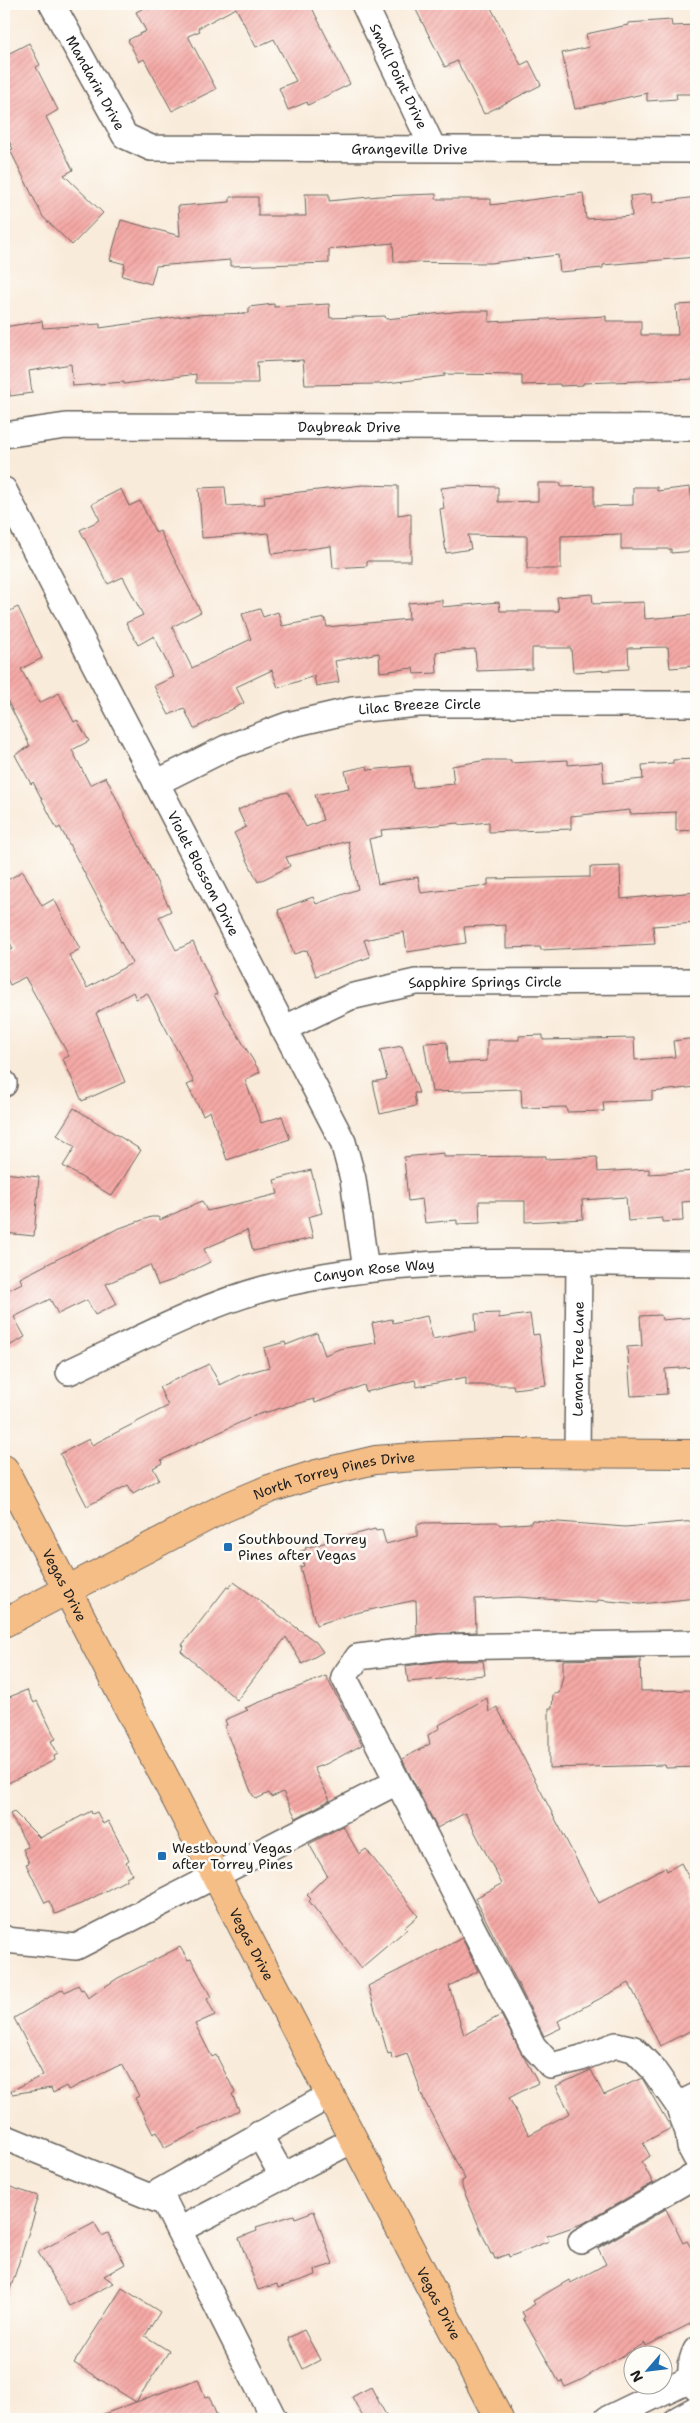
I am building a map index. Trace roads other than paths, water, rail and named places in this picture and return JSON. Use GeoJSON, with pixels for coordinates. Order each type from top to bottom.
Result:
{"type":"FeatureCollection","features":[{"type":"Feature","properties":{"kind":"main road","name":"North Torrey Pines Drive"},"geometry":{"type":"LineString","coordinates":[[4,1623],[224,1508],[269,1489],[316,1474],[375,1460],[429,1456],[502,1453],[696,1454]]}},
{"type":"Feature","properties":{"kind":"main road","name":"Vegas Drive"},"geometry":{"type":"LineString","coordinates":[[4,1469],[499,2419]]}},
{"type":"Feature","properties":{"kind":"street","name":"Mandarin Drive"},"geometry":{"type":"LineString","coordinates":[[52,4],[125,136]]}},
{"type":"Feature","properties":{"kind":"street","name":"Small Point Drive"},"geometry":{"type":"LineString","coordinates":[[364,4],[433,148]]}},
{"type":"Feature","properties":{"kind":"street","name":"Grangeville Drive"},"geometry":{"type":"LineString","coordinates":[[125,136],[150,148],[696,150]]}},
{"type":"Feature","properties":{"kind":"street","name":"Daybreak Drive"},"geometry":{"type":"LineString","coordinates":[[4,435],[66,426],[696,428]]}},
{"type":"Feature","properties":{"kind":"street","name":"Violet Blossom Drive"},"geometry":{"type":"LineString","coordinates":[[4,490],[343,1142],[353,1179],[366,1270]]}},
{"type":"Feature","properties":{"kind":"street","name":"Lilac Breeze Circle"},"geometry":{"type":"LineString","coordinates":[[156,783],[226,748],[288,725],[353,710],[419,704],[696,704]]}},
{"type":"Feature","properties":{"kind":"street","name":"Sapphire Springs Circle"},"geometry":{"type":"LineString","coordinates":[[283,1029],[350,997],[416,982],[696,981]]}},
{"type":"Feature","properties":{"kind":"street","name":"Canyon Rose Way"},"geometry":{"type":"LineString","coordinates":[[69,1372],[206,1307],[268,1288],[366,1270],[437,1264],[696,1264]]}},
{"type":"Feature","properties":{"kind":"street","name":"Lemon Tree Lane"},"geometry":{"type":"LineString","coordinates":[[577,1454],[579,1264]]}},
{"type":"Feature","properties":{"kind":"street"},"geometry":{"type":"LineString","coordinates":[[696,1642],[441,1647],[358,1657],[344,1677],[533,2046],[550,2066],[581,2058],[616,2045],[634,2049],[687,2101],[690,2147],[696,2158]]}},
{"type":"Feature","properties":{"kind":"street"},"geometry":{"type":"LineString","coordinates":[[4,1938],[5,1940],[76,1947],[397,1782]]}},
{"type":"Feature","properties":{"kind":"street"},"geometry":{"type":"LineString","coordinates":[[150,2197],[330,2095]]}},
{"type":"Feature","properties":{"kind":"street"},"geometry":{"type":"LineString","coordinates":[[260,2134],[283,2177]]}},
{"type":"Feature","properties":{"kind":"street"},"geometry":{"type":"LineString","coordinates":[[4,2137],[165,2203],[274,2419]]}},
{"type":"Feature","properties":{"kind":"street"},"geometry":{"type":"LineString","coordinates":[[179,2230],[353,2140]]}},
{"type":"Feature","properties":{"kind":"street"},"geometry":{"type":"LineString","coordinates":[[581,2240],[696,2175]]}},
{"type":"Feature","properties":{"kind":"street"},"geometry":{"type":"LineString","coordinates":[[607,2419],[638,2412],[694,2383],[692,2360],[696,2350]]}},
{"type":"Feature","properties":{"kind":"street"},"geometry":{"type":"LineString","coordinates":[[678,2419],[696,2409]]}},
{"type":"Feature","properties":{"kind":"place","name":"Southbound Torrey Pines after Vegas"},"geometry":{"type":"Point","coordinates":[228,1547]}},
{"type":"Feature","properties":{"kind":"place","name":"Westbound Vegas after Torrey Pines"},"geometry":{"type":"Point","coordinates":[162,1856]}}]}
